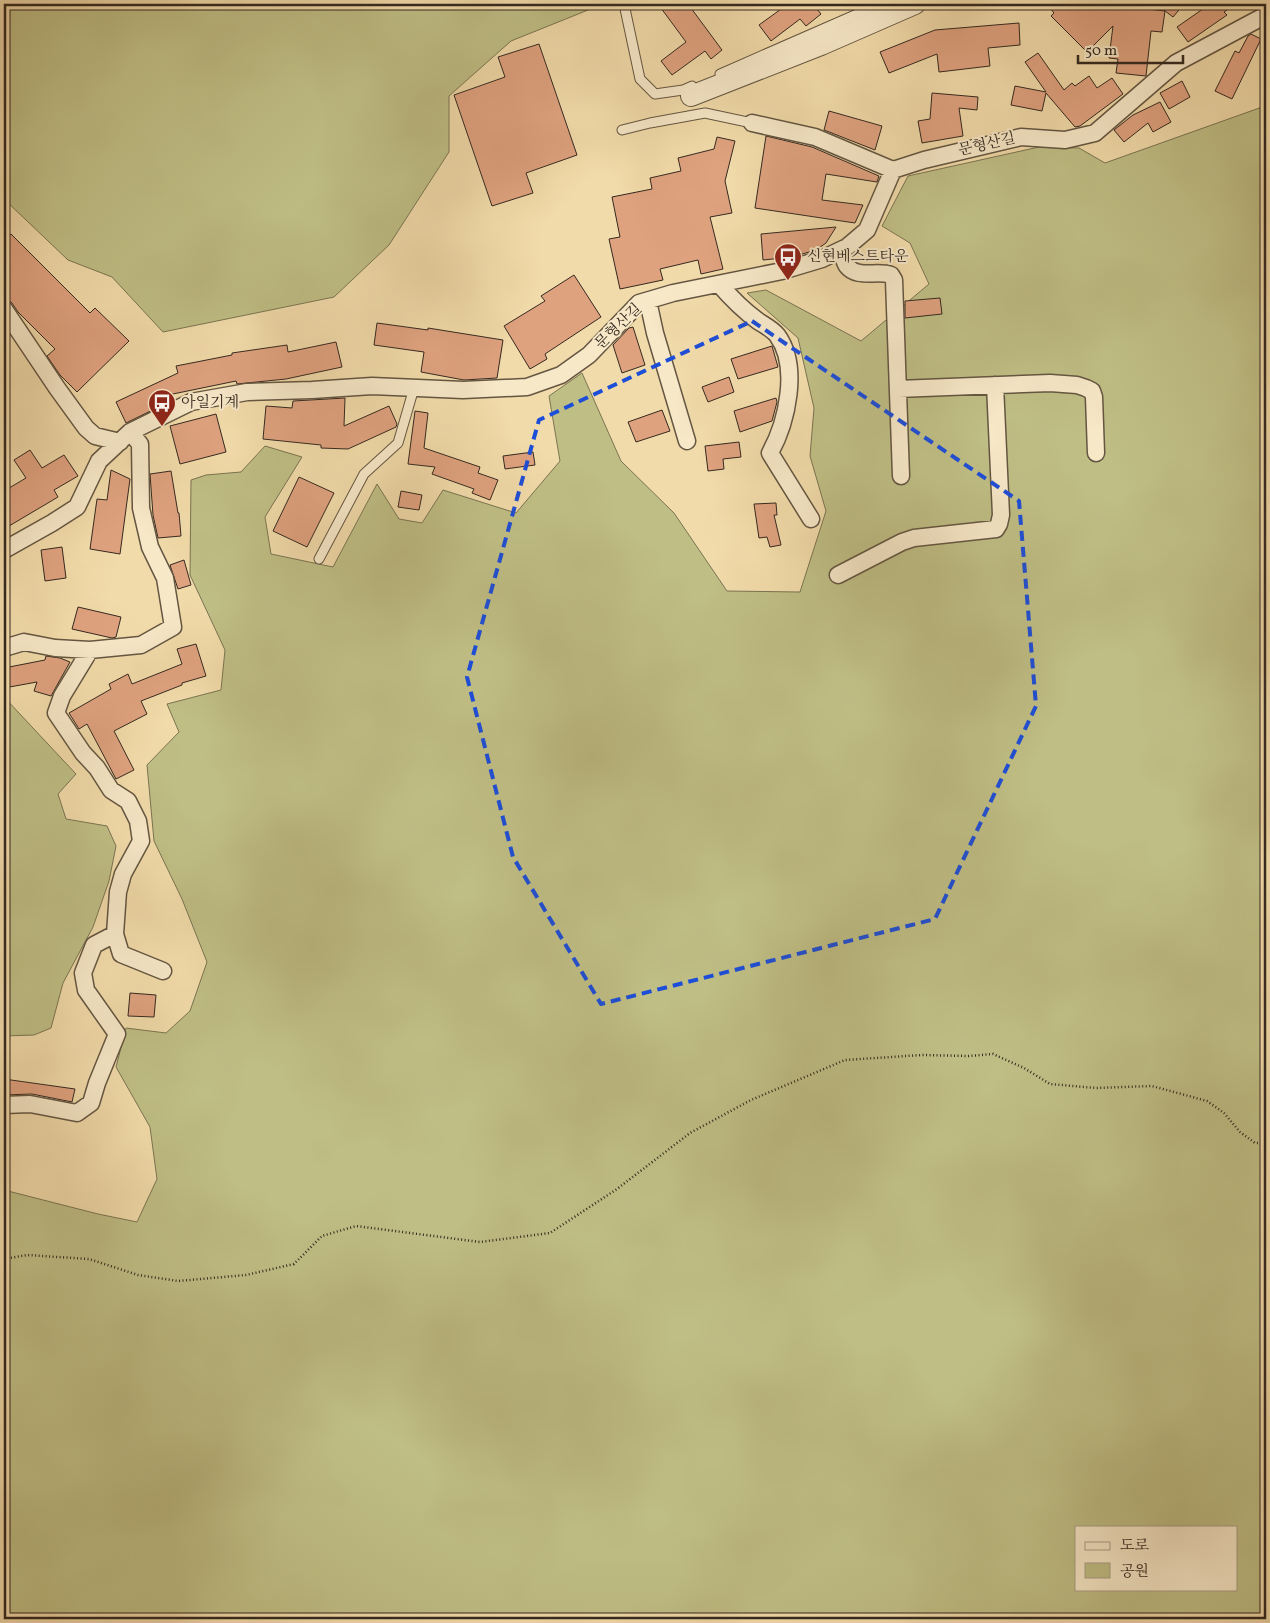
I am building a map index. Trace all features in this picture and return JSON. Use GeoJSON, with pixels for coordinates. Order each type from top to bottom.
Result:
{"type":"FeatureCollection","features":[{"type":"Feature","properties":{"kind":"street"},"geometry":{"type":"LineString","coordinates":[[691,96],[821,45],[915,4]]}},
{"type":"Feature","properties":{"kind":"street","name":"문형산길"},"geometry":{"type":"LineString","coordinates":[[4,550],[77,508],[99,462],[125,437],[191,402],[247,392],[372,386],[462,390],[526,387],[561,375],[589,355],[639,304],[673,293],[782,271],[822,259],[847,247],[867,230],[894,170],[924,160],[1021,136],[1065,140],[1095,133],[1176,63],[1266,15]]}},
{"type":"Feature","properties":{"kind":"street"},"geometry":{"type":"LineString","coordinates":[[752,123],[815,137],[894,170]]}},
{"type":"Feature","properties":{"kind":"street"},"geometry":{"type":"LineString","coordinates":[[841,250],[847,265],[852,271],[886,273],[891,275],[894,280],[901,476]]}},
{"type":"Feature","properties":{"kind":"street"},"geometry":{"type":"LineString","coordinates":[[719,284],[732,300],[776,334],[784,350],[791,385],[784,421],[770,454],[811,519]]}},
{"type":"Feature","properties":{"kind":"street"},"geometry":{"type":"LineString","coordinates":[[648,301],[655,333],[687,441]]}},
{"type":"Feature","properties":{"kind":"street"},"geometry":{"type":"LineString","coordinates":[[4,309],[86,428],[95,436],[125,437],[140,444],[141,508],[150,548],[165,578],[173,627],[141,645],[90,650],[55,648],[24,642],[4,648]]}},
{"type":"Feature","properties":{"kind":"street"},"geometry":{"type":"LineString","coordinates":[[898,389],[995,384],[1050,383],[1078,385],[1092,391],[1094,397],[1096,454]]}},
{"type":"Feature","properties":{"kind":"street"},"geometry":{"type":"LineString","coordinates":[[838,575],[902,542],[914,538],[996,529],[1001,514],[995,384]]}},
{"type":"Feature","properties":{"kind":"street"},"geometry":{"type":"LineString","coordinates":[[90,650],[62,696],[56,713],[111,790],[128,801],[138,822],[141,841],[123,874],[118,892],[115,934],[121,954],[162,971]]}},
{"type":"Feature","properties":{"kind":"street"},"geometry":{"type":"LineString","coordinates":[[4,1105],[30,1104],[77,1113],[91,1103],[117,1034],[86,990],[83,973],[94,945],[115,934]]}},
{"type":"Feature","properties":{"kind":"lane"},"geometry":{"type":"LineString","coordinates":[[624,4],[640,79],[655,94],[683,90],[880,4]]}},
{"type":"Feature","properties":{"kind":"lane"},"geometry":{"type":"LineString","coordinates":[[622,130],[705,113],[752,123]]}},
{"type":"Feature","properties":{"kind":"lane"},"geometry":{"type":"LineString","coordinates":[[319,559],[364,474],[398,443],[414,388]]}},
{"type":"Feature","properties":{"kind":"path"},"geometry":{"type":"LineString","coordinates":[[4,1259],[27,1255],[89,1259],[138,1275],[178,1281],[246,1275],[294,1264],[322,1236],[356,1226],[480,1242],[550,1233],[616,1189],[690,1133],[751,1100],[845,1060],[922,1055],[969,1056],[994,1054],[1024,1068],[1050,1084],[1096,1088],[1152,1086],[1207,1101],[1224,1113],[1240,1132],[1255,1143],[1266,1143]]}},
{"type":"Feature","properties":{"kind":"highlighted area"},"geometry":{"type":"Polygon","coordinates":[[[752,321],[1019,501],[1036,706],[935,919],[601,1004],[513,857],[467,677],[539,420],[752,321]]]}},
{"type":"Feature","properties":{"kind":"green space"},"geometry":{"type":"Polygon","coordinates":[[[4,4],[603,4],[511,41],[449,96],[449,152],[389,245],[334,297],[163,332],[112,277],[68,260],[4,199],[4,4]]]}},
{"type":"Feature","properties":{"kind":"green space"},"geometry":{"type":"Polygon","coordinates":[[[1266,102],[1266,1616],[1234,1619],[4,1619],[4,1190],[137,1222],[157,1179],[150,1127],[116,1067],[126,1028],[166,1033],[190,1011],[207,962],[182,899],[154,841],[147,765],[179,732],[167,704],[221,690],[225,650],[190,575],[191,480],[206,475],[241,472],[265,446],[302,457],[265,517],[271,554],[333,567],[377,484],[399,519],[422,523],[443,490],[516,513],[560,461],[549,396],[582,373],[621,461],[674,513],[727,591],[800,592],[826,511],[810,456],[814,408],[798,338],[747,293],[766,290],[861,341],[929,284],[910,243],[882,226],[908,176],[1039,147],[1079,148],[1105,163],[1265,106],[1266,102]]]}},
{"type":"Feature","properties":{"kind":"green space"},"geometry":{"type":"Polygon","coordinates":[[[4,697],[76,774],[58,794],[66,819],[107,826],[116,846],[109,881],[93,927],[63,983],[51,1028],[34,1035],[4,1036],[4,697]]]}},
{"type":"Feature","properties":{"kind":"building"},"geometry":{"type":"Polygon","coordinates":[[[658,4],[688,4],[722,50],[711,59],[705,51],[672,75],[661,61],[686,42],[658,4]]]}},
{"type":"Feature","properties":{"kind":"building"},"geometry":{"type":"Polygon","coordinates":[[[788,4],[813,4],[821,14],[806,26],[800,19],[771,41],[759,25],[788,4]]]}},
{"type":"Feature","properties":{"kind":"building"},"geometry":{"type":"Polygon","coordinates":[[[1047,4],[1106,4],[1165,11],[1162,32],[1151,31],[1146,76],[1116,73],[1118,59],[1109,58],[1113,26],[1087,52],[1051,16],[1054,13],[1047,4]]]}},
{"type":"Feature","properties":{"kind":"building"},"geometry":{"type":"Polygon","coordinates":[[[1156,4],[1184,4],[1173,17],[1156,4]]]}},
{"type":"Feature","properties":{"kind":"building"},"geometry":{"type":"Polygon","coordinates":[[[1210,4],[1236,4],[1224,12],[1227,15],[1188,42],[1177,27],[1210,4]]]}},
{"type":"Feature","properties":{"kind":"building"},"geometry":{"type":"Polygon","coordinates":[[[1019,23],[1020,45],[988,48],[990,66],[939,72],[937,54],[889,73],[880,52],[935,30],[1019,23]]]}},
{"type":"Feature","properties":{"kind":"building"},"geometry":{"type":"Polygon","coordinates":[[[1251,34],[1261,39],[1232,99],[1215,91],[1235,51],[1239,53],[1251,34]]]}},
{"type":"Feature","properties":{"kind":"building"},"geometry":{"type":"Polygon","coordinates":[[[539,44],[577,155],[526,173],[533,193],[492,206],[454,95],[505,77],[498,57],[539,44]]]}},
{"type":"Feature","properties":{"kind":"building"},"geometry":{"type":"Polygon","coordinates":[[[1038,53],[1064,90],[1072,83],[1075,86],[1089,76],[1097,88],[1112,78],[1123,94],[1080,126],[1075,127],[1046,93],[1042,111],[1011,105],[1015,86],[1046,92],[1025,62],[1038,53]]]}},
{"type":"Feature","properties":{"kind":"building"},"geometry":{"type":"Polygon","coordinates":[[[1182,81],[1190,97],[1169,109],[1160,93],[1182,81]]]}},
{"type":"Feature","properties":{"kind":"building"},"geometry":{"type":"Polygon","coordinates":[[[932,93],[978,97],[977,110],[959,108],[963,136],[922,143],[918,121],[930,119],[932,93]]]}},
{"type":"Feature","properties":{"kind":"building"},"geometry":{"type":"Polygon","coordinates":[[[1160,102],[1171,122],[1153,132],[1148,123],[1124,142],[1114,130],[1133,115],[1160,102]]]}},
{"type":"Feature","properties":{"kind":"building"},"geometry":{"type":"Polygon","coordinates":[[[829,111],[882,126],[875,150],[824,130],[829,111]]]}},
{"type":"Feature","properties":{"kind":"building"},"geometry":{"type":"Polygon","coordinates":[[[766,136],[812,147],[879,176],[877,182],[826,174],[822,200],[863,205],[855,223],[755,208],[766,136]]]}},
{"type":"Feature","properties":{"kind":"building"},"geometry":{"type":"Polygon","coordinates":[[[717,137],[735,141],[725,181],[732,213],[710,217],[723,269],[701,274],[698,260],[660,269],[663,280],[620,289],[609,239],[620,237],[612,197],[652,189],[650,178],[681,171],[678,158],[714,149],[717,137]]]}},
{"type":"Feature","properties":{"kind":"building"},"geometry":{"type":"Polygon","coordinates":[[[836,227],[826,243],[816,250],[792,257],[763,260],[761,234],[836,227]]]}},
{"type":"Feature","properties":{"kind":"building"},"geometry":{"type":"Polygon","coordinates":[[[11,234],[90,313],[95,308],[129,341],[77,392],[60,375],[47,356],[55,349],[18,312],[12,303],[4,298],[4,241],[11,234]]]}},
{"type":"Feature","properties":{"kind":"building"},"geometry":{"type":"Polygon","coordinates":[[[574,275],[601,317],[545,354],[547,359],[530,369],[504,326],[545,301],[541,296],[574,275]]]}},
{"type":"Feature","properties":{"kind":"building"},"geometry":{"type":"Polygon","coordinates":[[[940,298],[942,314],[905,318],[905,301],[940,298]]]}},
{"type":"Feature","properties":{"kind":"building"},"geometry":{"type":"Polygon","coordinates":[[[377,323],[428,330],[428,328],[503,340],[497,378],[464,380],[421,372],[424,352],[374,345],[377,323]]]}},
{"type":"Feature","properties":{"kind":"building"},"geometry":{"type":"Polygon","coordinates":[[[633,327],[645,365],[622,373],[613,345],[629,328],[633,327]]]}},
{"type":"Feature","properties":{"kind":"building"},"geometry":{"type":"Polygon","coordinates":[[[336,342],[342,367],[286,379],[237,384],[236,381],[168,395],[171,401],[126,423],[116,402],[178,373],[176,366],[232,355],[232,353],[287,345],[288,352],[336,342]]]}},
{"type":"Feature","properties":{"kind":"building"},"geometry":{"type":"Polygon","coordinates":[[[772,346],[778,367],[738,379],[731,359],[772,346]]]}},
{"type":"Feature","properties":{"kind":"building"},"geometry":{"type":"Polygon","coordinates":[[[729,377],[734,392],[708,402],[702,387],[729,377]]]}},
{"type":"Feature","properties":{"kind":"building"},"geometry":{"type":"Polygon","coordinates":[[[345,398],[344,426],[389,406],[397,424],[396,427],[348,449],[321,448],[321,445],[263,439],[266,406],[292,408],[293,401],[345,398]]]}},
{"type":"Feature","properties":{"kind":"building"},"geometry":{"type":"Polygon","coordinates":[[[776,398],[777,402],[772,421],[740,432],[734,411],[776,398]]]}},
{"type":"Feature","properties":{"kind":"building"},"geometry":{"type":"Polygon","coordinates":[[[662,410],[670,431],[636,442],[628,422],[662,410]]]}},
{"type":"Feature","properties":{"kind":"building"},"geometry":{"type":"Polygon","coordinates":[[[415,411],[428,413],[424,448],[480,467],[478,473],[498,480],[490,500],[472,493],[474,489],[432,474],[435,467],[408,464],[415,411]]]}},
{"type":"Feature","properties":{"kind":"building"},"geometry":{"type":"Polygon","coordinates":[[[216,414],[226,452],[180,464],[170,426],[216,414]]]}},
{"type":"Feature","properties":{"kind":"building"},"geometry":{"type":"Polygon","coordinates":[[[739,442],[741,457],[723,459],[724,469],[708,471],[705,446],[739,442]]]}},
{"type":"Feature","properties":{"kind":"building"},"geometry":{"type":"Polygon","coordinates":[[[30,450],[42,468],[64,455],[78,476],[54,490],[58,497],[4,529],[4,491],[26,478],[14,460],[30,450]]]}},
{"type":"Feature","properties":{"kind":"building"},"geometry":{"type":"Polygon","coordinates":[[[533,452],[535,465],[505,469],[503,456],[533,452]]]}},
{"type":"Feature","properties":{"kind":"building"},"geometry":{"type":"Polygon","coordinates":[[[111,470],[130,479],[120,554],[90,549],[97,499],[107,500],[111,470]]]}},
{"type":"Feature","properties":{"kind":"building"},"geometry":{"type":"Polygon","coordinates":[[[171,471],[179,513],[181,536],[158,538],[153,515],[150,474],[171,471]]]}},
{"type":"Feature","properties":{"kind":"building"},"geometry":{"type":"Polygon","coordinates":[[[299,477],[334,493],[307,547],[273,531],[299,477]]]}},
{"type":"Feature","properties":{"kind":"building"},"geometry":{"type":"Polygon","coordinates":[[[401,491],[422,495],[419,510],[398,507],[401,491]]]}},
{"type":"Feature","properties":{"kind":"building"},"geometry":{"type":"Polygon","coordinates":[[[776,503],[777,515],[774,515],[781,545],[770,547],[767,537],[759,538],[754,504],[776,503]]]}},
{"type":"Feature","properties":{"kind":"building"},"geometry":{"type":"Polygon","coordinates":[[[62,547],[66,578],[45,581],[41,550],[62,547]]]}},
{"type":"Feature","properties":{"kind":"building"},"geometry":{"type":"Polygon","coordinates":[[[184,560],[191,585],[178,589],[170,565],[184,560]]]}},
{"type":"Feature","properties":{"kind":"building"},"geometry":{"type":"Polygon","coordinates":[[[78,607],[121,617],[116,637],[112,638],[72,629],[78,607]]]}},
{"type":"Feature","properties":{"kind":"building"},"geometry":{"type":"Polygon","coordinates":[[[196,644],[206,676],[182,683],[182,685],[141,701],[147,714],[114,731],[134,770],[116,779],[87,724],[79,729],[69,713],[111,689],[109,684],[128,674],[132,684],[182,664],[177,649],[196,644]]]}},
{"type":"Feature","properties":{"kind":"building"},"geometry":{"type":"Polygon","coordinates":[[[46,656],[70,662],[51,696],[34,691],[37,682],[4,688],[4,668],[45,660],[46,656]]]}},
{"type":"Feature","properties":{"kind":"building"},"geometry":{"type":"Polygon","coordinates":[[[130,993],[156,995],[154,1017],[128,1016],[130,993]]]}},
{"type":"Feature","properties":{"kind":"building"},"geometry":{"type":"Polygon","coordinates":[[[4,1079],[75,1089],[72,1102],[32,1094],[4,1095],[4,1079]]]}},
{"type":"Feature","properties":{"kind":"place","name":"신현베스트타운"},"geometry":{"type":"Point","coordinates":[788,281]}},
{"type":"Feature","properties":{"kind":"place","name":"아일기계"},"geometry":{"type":"Point","coordinates":[162,427]}}]}
